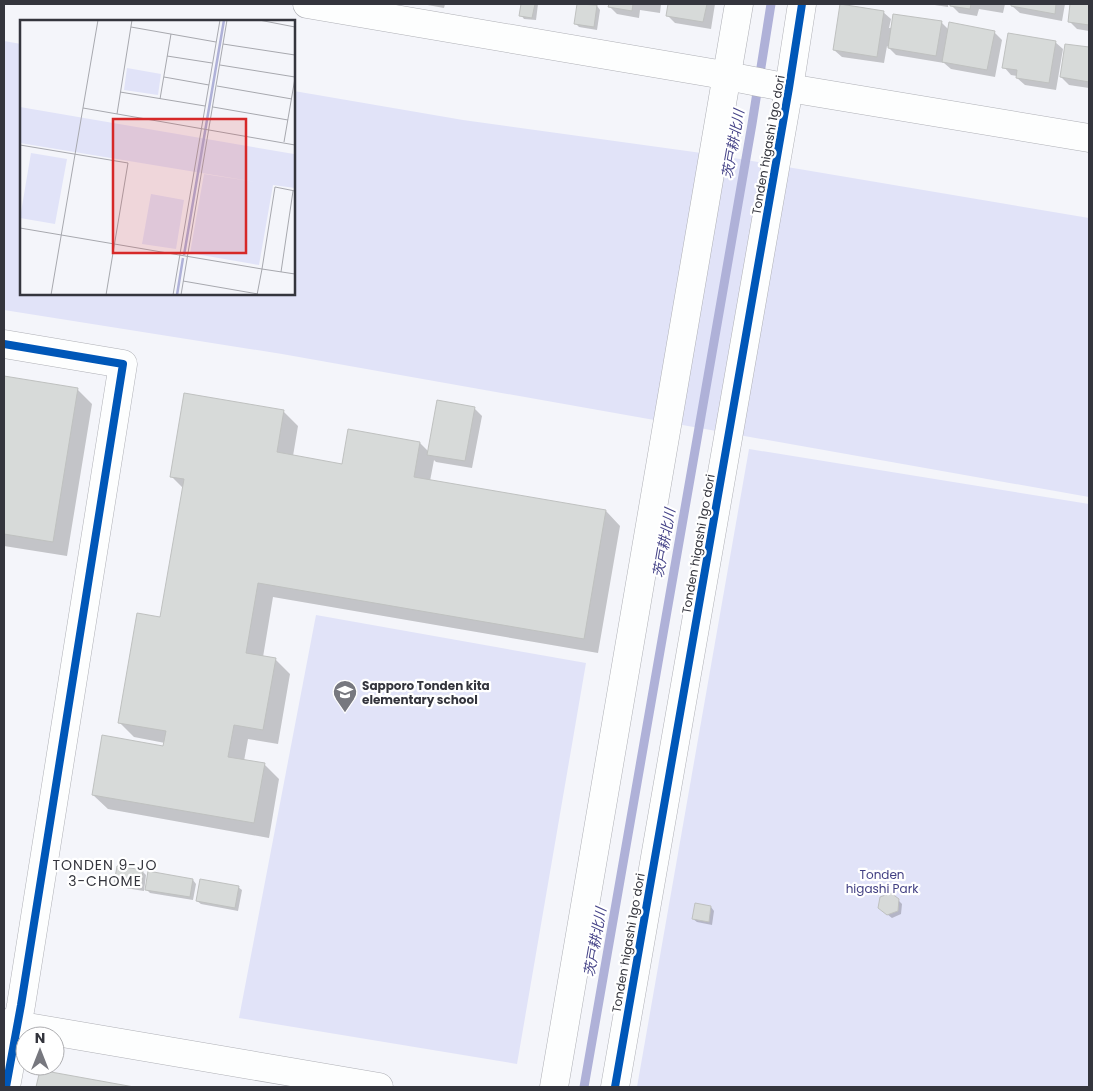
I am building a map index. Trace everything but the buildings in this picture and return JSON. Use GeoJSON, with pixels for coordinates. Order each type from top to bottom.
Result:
{"type":"FeatureCollection","features":[{"type":"Feature","properties":{"kind":"street"},"geometry":{"type":"LineString","coordinates":[[307,4],[782,87],[1089,138]]}},
{"type":"Feature","properties":{"kind":"street"},"geometry":{"type":"LineString","coordinates":[[554,1087],[736,78],[739,4]]}},
{"type":"Feature","properties":{"kind":"street","name":"Tonden higashi 1go dori"},"geometry":{"type":"LineString","coordinates":[[615,1087],[782,87],[802,4]]}},
{"type":"Feature","properties":{"kind":"street"},"geometry":{"type":"LineString","coordinates":[[4,344],[123,364],[10,1024],[6,1087]]}},
{"type":"Feature","properties":{"kind":"street"},"geometry":{"type":"LineString","coordinates":[[10,1024],[379,1087]]}},
{"type":"Feature","properties":{"kind":"green space"},"geometry":{"type":"Polygon","coordinates":[[[4,41],[20,44],[20,295],[295,295],[295,91],[463,120],[716,155],[1089,218],[1089,497],[282,354],[4,310],[4,41]]]}},
{"type":"Feature","properties":{"kind":"green space","name":"Tonden higashi Park"},"geometry":{"type":"Polygon","coordinates":[[[749,449],[1089,504],[1089,1087],[637,1087],[749,449]]]}},
{"type":"Feature","properties":{"kind":"green space"},"geometry":{"type":"Polygon","coordinates":[[[316,615],[586,663],[517,1064],[239,1018],[316,615]]]}},
{"type":"Feature","properties":{"kind":"waterway","name":"茨戸耕北川"},"geometry":{"type":"LineString","coordinates":[[584,1087],[752,124],[771,4]]}},
{"type":"Feature","properties":{"kind":"cycle path"},"geometry":{"type":"LineString","coordinates":[[615,1087],[802,4]]}},
{"type":"Feature","properties":{"kind":"cycle path"},"geometry":{"type":"LineString","coordinates":[[4,344],[123,364],[21,1005],[6,1087]]}},
{"type":"Feature","properties":{"kind":"place","name":"Sapporo Tonden kita elementary school"},"geometry":{"type":"Point","coordinates":[345,713]}},
{"type":"Feature","properties":{"kind":"district","name":"TONDEN 9-JO 3-CHOME"},"geometry":{"type":"Point","coordinates":[105,874]}}]}
